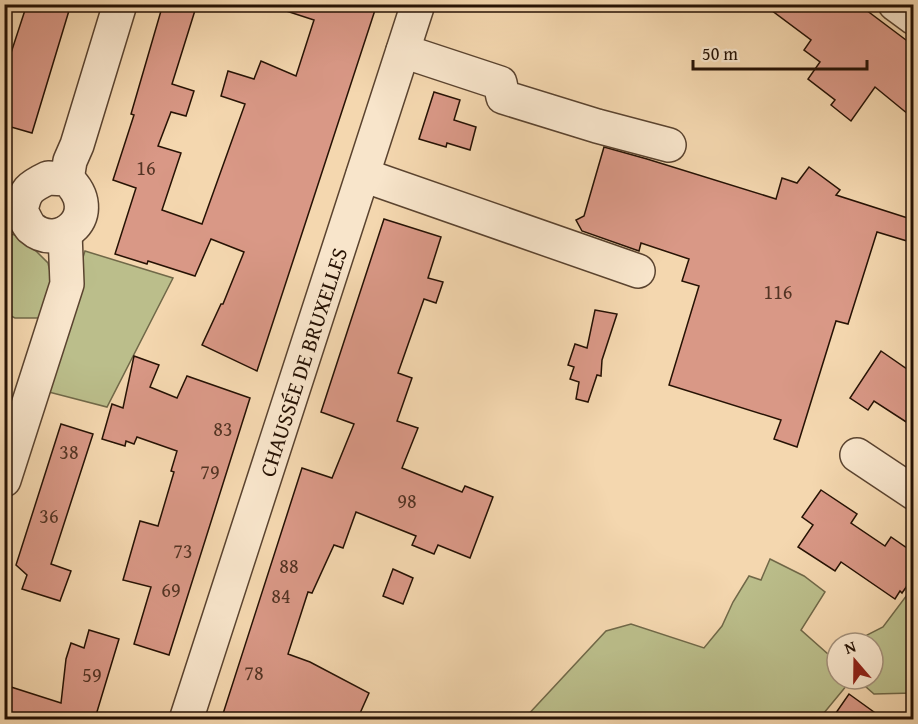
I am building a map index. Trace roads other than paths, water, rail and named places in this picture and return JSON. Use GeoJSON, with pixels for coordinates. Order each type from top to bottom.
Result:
{"type":"FeatureCollection","features":[{"type":"Feature","properties":{"kind":"street"},"geometry":{"type":"LineString","coordinates":[[67,179],[70,161],[77,145],[120,4]]}},
{"type":"Feature","properties":{"kind":"street","name":"CHAUSSÉE DE BRUXELLES"},"geometry":{"type":"LineString","coordinates":[[186,720],[418,4]]}},
{"type":"Feature","properties":{"kind":"street"},"geometry":{"type":"LineString","coordinates":[[895,4],[914,18]]}},
{"type":"Feature","properties":{"kind":"street"},"geometry":{"type":"LineString","coordinates":[[403,51],[500,83],[503,97],[669,145]]}},
{"type":"Feature","properties":{"kind":"street"},"geometry":{"type":"LineString","coordinates":[[363,175],[638,271]]}},
{"type":"Feature","properties":{"kind":"street"},"geometry":{"type":"LineString","coordinates":[[48,178],[67,179],[79,193],[82,211],[72,228],[65,233],[41,234],[13,213],[32,186],[48,178]]}},
{"type":"Feature","properties":{"kind":"street"},"geometry":{"type":"LineString","coordinates":[[4,480],[67,284],[65,233]]}},
{"type":"Feature","properties":{"kind":"street"},"geometry":{"type":"LineString","coordinates":[[857,455],[914,493]]}}]}
